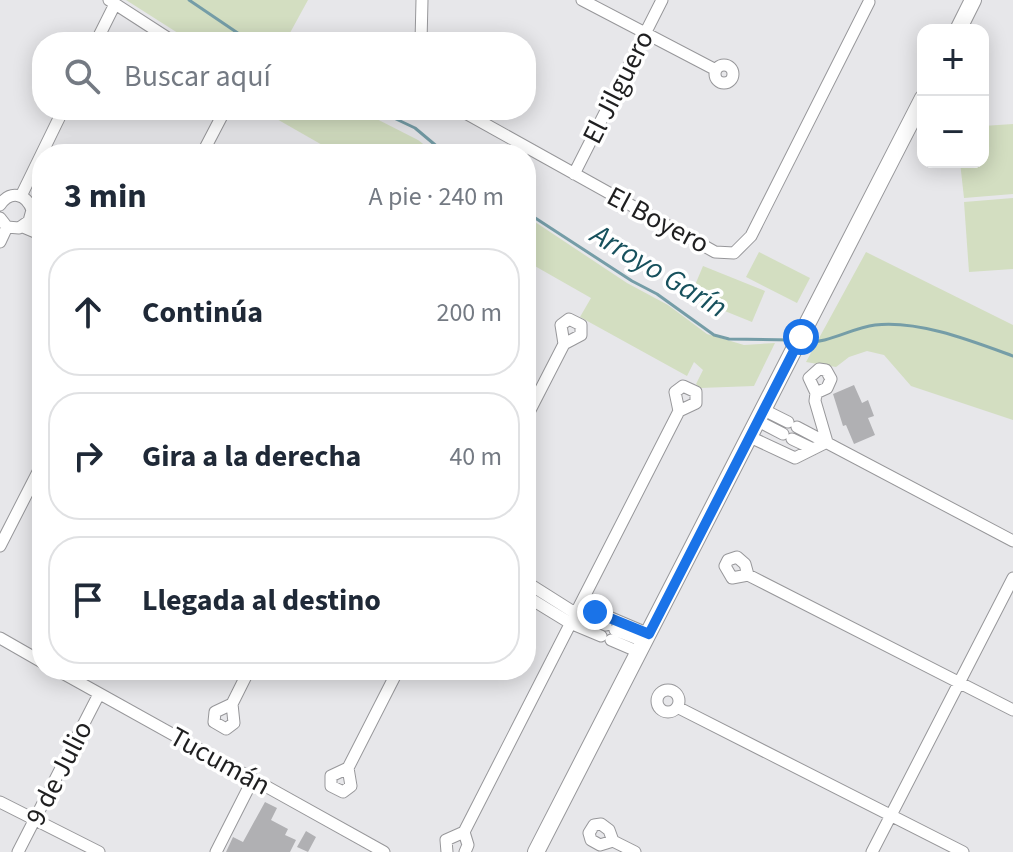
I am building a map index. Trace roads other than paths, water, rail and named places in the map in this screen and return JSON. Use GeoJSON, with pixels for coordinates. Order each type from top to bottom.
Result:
{"type":"FeatureCollection","features":[{"type":"Feature","properties":{"kind":"street"},"geometry":{"type":"LineString","coordinates":[[421,32],[422,0]]}},
{"type":"Feature","properties":{"kind":"street"},"geometry":{"type":"LineString","coordinates":[[582,0],[716,70]]}},
{"type":"Feature","properties":{"kind":"street","name":"El Jilguero"},"geometry":{"type":"LineString","coordinates":[[574,174],[662,0]]}},
{"type":"Feature","properties":{"kind":"street"},"geometry":{"type":"LineString","coordinates":[[961,24],[973,0]]}},
{"type":"Feature","properties":{"kind":"street","name":"El Boyero"},"geometry":{"type":"LineString","coordinates":[[536,153],[715,252],[725,254],[742,248],[870,1]]}},
{"type":"Feature","properties":{"kind":"street"},"geometry":{"type":"LineString","coordinates":[[100,32],[112,2],[158,32]]}},
{"type":"Feature","properties":{"kind":"street"},"geometry":{"type":"LineString","coordinates":[[536,852],[917,110]]}},
{"type":"Feature","properties":{"kind":"street"},"geometry":{"type":"LineString","coordinates":[[46,144],[58,120]]}},
{"type":"Feature","properties":{"kind":"street"},"geometry":{"type":"LineString","coordinates":[[207,144],[220,120]]}},
{"type":"Feature","properties":{"kind":"street","name":"El Boyero"},"geometry":{"type":"LineString","coordinates":[[478,120],[521,144]]}},
{"type":"Feature","properties":{"kind":"street"},"geometry":{"type":"LineString","coordinates":[[21,196],[32,173]]}},
{"type":"Feature","properties":{"kind":"street"},"geometry":{"type":"LineString","coordinates":[[2,200],[21,196]]}},
{"type":"Feature","properties":{"kind":"street"},"geometry":{"type":"LineString","coordinates":[[21,196],[32,210],[29,221],[23,227]]}},
{"type":"Feature","properties":{"kind":"street"},"geometry":{"type":"LineString","coordinates":[[0,242],[4,222],[32,231]]}},
{"type":"Feature","properties":{"kind":"street"},"geometry":{"type":"LineString","coordinates":[[536,399],[564,344]]}},
{"type":"Feature","properties":{"kind":"street"},"geometry":{"type":"LineString","coordinates":[[816,393],[815,401],[827,442]]}},
{"type":"Feature","properties":{"kind":"street"},"geometry":{"type":"LineString","coordinates":[[447,852],[446,840],[464,832],[679,411]]}},
{"type":"Feature","properties":{"kind":"street"},"geometry":{"type":"LineString","coordinates":[[757,423],[827,442],[1013,541]]}},
{"type":"Feature","properties":{"kind":"street"},"geometry":{"type":"LineString","coordinates":[[757,423],[795,458],[827,442]]}},
{"type":"Feature","properties":{"kind":"street"},"geometry":{"type":"LineString","coordinates":[[790,430],[813,449]]}},
{"type":"Feature","properties":{"kind":"street"},"geometry":{"type":"LineString","coordinates":[[2,539],[32,483]]}},
{"type":"Feature","properties":{"kind":"street"},"geometry":{"type":"LineString","coordinates":[[748,575],[1013,710]]}},
{"type":"Feature","properties":{"kind":"street"},"geometry":{"type":"LineString","coordinates":[[872,852],[1013,578]]}},
{"type":"Feature","properties":{"kind":"street"},"geometry":{"type":"LineString","coordinates":[[536,590],[573,618]]}},
{"type":"Feature","properties":{"kind":"street"},"geometry":{"type":"LineString","coordinates":[[536,601],[608,633],[644,643]]}},
{"type":"Feature","properties":{"kind":"street"},"geometry":{"type":"LineString","coordinates":[[573,618],[595,612],[644,643]]}},
{"type":"Feature","properties":{"kind":"street"},"geometry":{"type":"LineString","coordinates":[[0,638],[32,656]]}},
{"type":"Feature","properties":{"kind":"street","name":"Tucumán"},"geometry":{"type":"LineString","coordinates":[[74,680],[378,851]]}},
{"type":"Feature","properties":{"kind":"street"},"geometry":{"type":"LineString","coordinates":[[232,704],[244,680]]}},
{"type":"Feature","properties":{"kind":"street"},"geometry":{"type":"LineString","coordinates":[[348,768],[393,680]]}},
{"type":"Feature","properties":{"kind":"street","name":"9 de Julio"},"geometry":{"type":"LineString","coordinates":[[18,852],[99,694]]}},
{"type":"Feature","properties":{"kind":"street"},"geometry":{"type":"LineString","coordinates":[[679,708],[963,852]]}},
{"type":"Feature","properties":{"kind":"street"},"geometry":{"type":"LineString","coordinates":[[216,852],[253,779]]}},
{"type":"Feature","properties":{"kind":"street"},"geometry":{"type":"LineString","coordinates":[[0,802],[99,852]]}},
{"type":"Feature","properties":{"kind":"street"},"geometry":{"type":"LineString","coordinates":[[464,832],[468,845],[465,852]]}},
{"type":"Feature","properties":{"kind":"street"},"geometry":{"type":"LineString","coordinates":[[613,841],[635,852]]}},
{"type":"Feature","properties":{"kind":"waterway","name":"Arroyo Garín"},"geometry":{"type":"LineString","coordinates":[[189,0],[236,32]]}},
{"type":"Feature","properties":{"kind":"waterway","name":"Arroyo Garín"},"geometry":{"type":"LineString","coordinates":[[398,120],[415,128],[434,144]]}},
{"type":"Feature","properties":{"kind":"waterway","name":"Arroyo Garín"},"geometry":{"type":"LineString","coordinates":[[536,219],[657,294],[714,335],[729,339],[792,340]]}},
{"type":"Feature","properties":{"kind":"waterway","name":"Arroyo Garín"},"geometry":{"type":"LineString","coordinates":[[804,342],[822,341],[866,327],[892,324],[945,333],[1013,356]]}}]}
